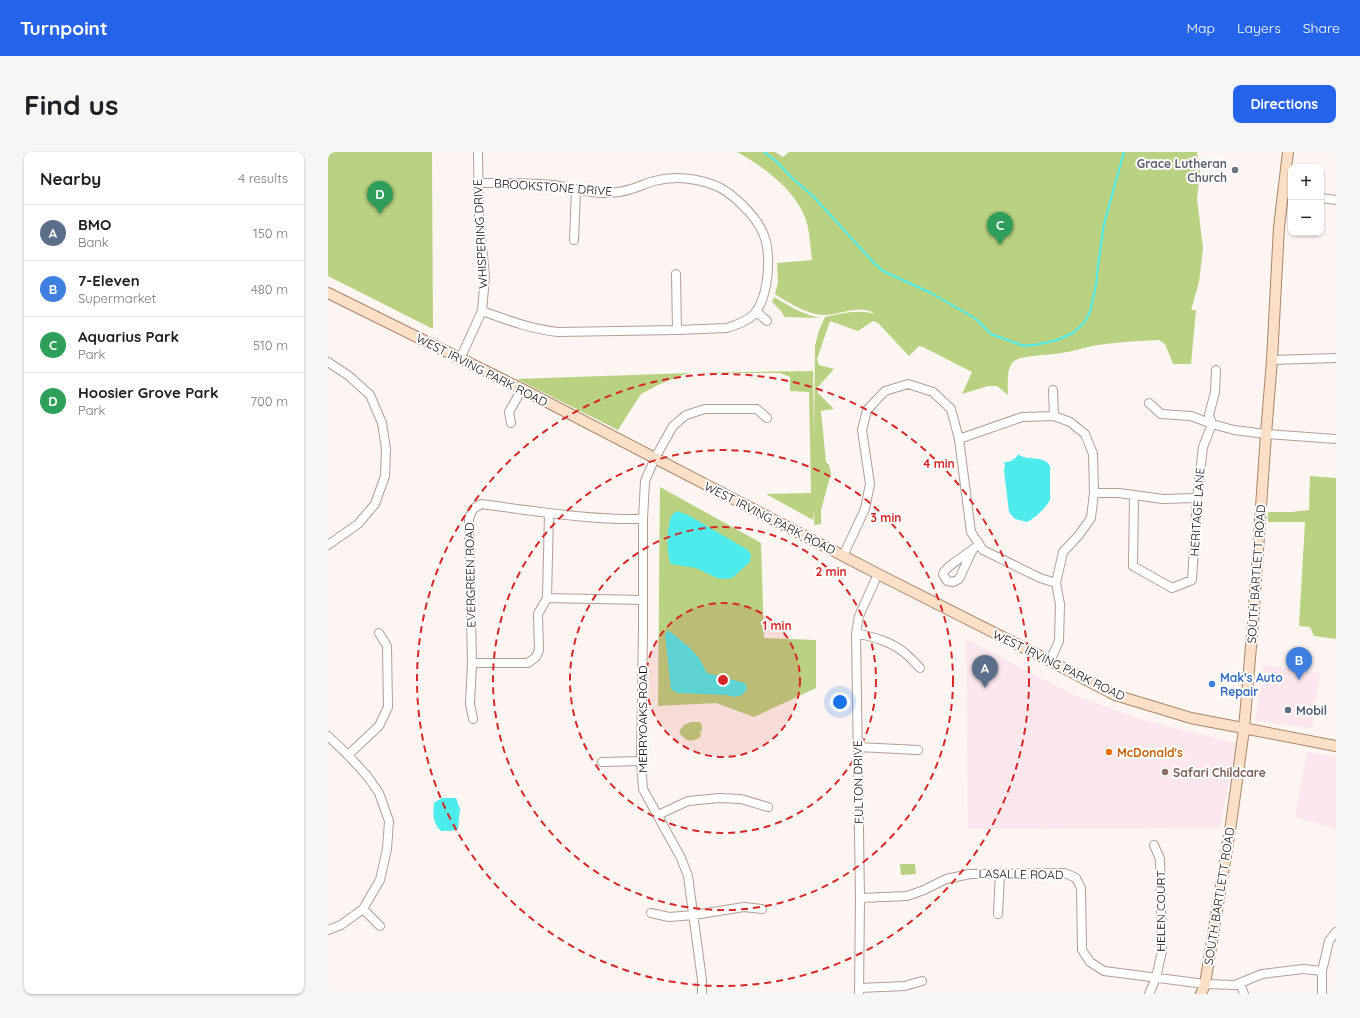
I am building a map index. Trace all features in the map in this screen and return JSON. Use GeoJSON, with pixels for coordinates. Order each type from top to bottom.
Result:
{"type":"FeatureCollection","features":[{"type":"Feature","properties":{"kind":"main road","name":"SOUTH BARTLETT ROAD"},"geometry":{"type":"LineString","coordinates":[[1201,994],[1205,984],[1231,824],[1244,729],[1272,360],[1278,227],[1287,194],[1288,152]]}},
{"type":"Feature","properties":{"kind":"main road","name":"WEST IRVING PARK ROAD"},"geometry":{"type":"LineString","coordinates":[[328,293],[522,389],[843,556],[1115,695],[1191,718],[1336,746]]}},
{"type":"Feature","properties":{"kind":"street","name":"WHISPERING DRIVE"},"geometry":{"type":"LineString","coordinates":[[460,358],[482,311],[485,277],[479,215],[478,152]]}},
{"type":"Feature","properties":{"kind":"street","name":"BROOKSTONE DRIVE"},"geometry":{"type":"LineString","coordinates":[[478,183],[538,184],[562,186],[589,192],[631,190],[653,181],[682,178],[693,179],[715,185],[736,200],[755,219],[764,234],[767,246],[768,264],[766,290],[762,302],[753,315],[749,318],[727,328],[558,332],[527,326],[482,311]]}},
{"type":"Feature","properties":{"kind":"street"},"geometry":{"type":"LineString","coordinates":[[574,240],[576,190]]}},
{"type":"Feature","properties":{"kind":"street"},"geometry":{"type":"LineString","coordinates":[[1324,198],[1336,200]]}},
{"type":"Feature","properties":{"kind":"street"},"geometry":{"type":"LineString","coordinates":[[676,274],[677,330]]}},
{"type":"Feature","properties":{"kind":"street"},"geometry":{"type":"LineString","coordinates":[[756,311],[767,321]]}},
{"type":"Feature","properties":{"kind":"street"},"geometry":{"type":"LineString","coordinates":[[1272,360],[1336,358]]}},
{"type":"Feature","properties":{"kind":"street"},"geometry":{"type":"LineString","coordinates":[[328,362],[349,376],[370,395],[382,423],[386,449],[384,476],[375,504],[358,524],[328,545]]}},
{"type":"Feature","properties":{"kind":"street"},"geometry":{"type":"LineString","coordinates":[[1212,424],[1209,415],[1215,392],[1216,370]]}},
{"type":"Feature","properties":{"kind":"street"},"geometry":{"type":"LineString","coordinates":[[843,556],[865,509],[870,484],[862,430],[867,410],[885,391],[908,384],[933,392],[951,409],[959,438],[971,532],[983,550],[1040,578],[1056,583]]}},
{"type":"Feature","properties":{"kind":"street"},"geometry":{"type":"LineString","coordinates":[[511,423],[510,412],[522,389]]}},
{"type":"Feature","properties":{"kind":"street"},"geometry":{"type":"LineString","coordinates":[[1053,390],[1054,416]]}},
{"type":"Feature","properties":{"kind":"street"},"geometry":{"type":"LineString","coordinates":[[1149,404],[1161,414],[1191,416],[1234,430],[1336,439]]}},
{"type":"Feature","properties":{"kind":"street","name":"MERRYOAKS ROAD"},"geometry":{"type":"LineString","coordinates":[[702,994],[702,980],[688,876],[681,858],[643,788],[641,761],[643,519],[645,481],[673,426],[686,415],[705,409],[757,409],[767,418]]}},
{"type":"Feature","properties":{"kind":"street"},"geometry":{"type":"LineString","coordinates":[[959,438],[1022,417],[1054,416],[1070,422],[1085,434],[1093,454],[1094,493],[1091,518],[1063,552],[1056,583],[1060,604],[1059,641],[1050,661]]}},
{"type":"Feature","properties":{"kind":"street","name":"HERITAGE LANE"},"geometry":{"type":"LineString","coordinates":[[1134,495],[1133,566],[1172,588],[1192,580],[1197,498],[1203,447],[1212,424]]}},
{"type":"Feature","properties":{"kind":"street"},"geometry":{"type":"LineString","coordinates":[[1094,493],[1119,493],[1163,499],[1197,498]]}},
{"type":"Feature","properties":{"kind":"street","name":"EVERGREEN ROAD"},"geometry":{"type":"LineString","coordinates":[[473,719],[470,704],[472,663],[469,518],[473,509],[481,504],[619,520],[643,519]]}},
{"type":"Feature","properties":{"kind":"street"},"geometry":{"type":"LineString","coordinates":[[472,663],[528,663],[536,657],[539,650],[538,614],[547,598],[549,513]]}},
{"type":"Feature","properties":{"kind":"street"},"geometry":{"type":"LineString","coordinates":[[972,551],[980,544]]}},
{"type":"Feature","properties":{"kind":"street","name":"FULTON DRIVE"},"geometry":{"type":"LineString","coordinates":[[859,991],[860,898],[856,633],[859,616],[878,574]]}},
{"type":"Feature","properties":{"kind":"street"},"geometry":{"type":"LineString","coordinates":[[547,598],[643,600]]}},
{"type":"Feature","properties":{"kind":"street"},"geometry":{"type":"LineString","coordinates":[[348,755],[379,726],[388,706],[387,646],[379,633]]}},
{"type":"Feature","properties":{"kind":"street"},"geometry":{"type":"LineString","coordinates":[[856,633],[872,637],[900,649],[906,653],[920,668]]}},
{"type":"Feature","properties":{"kind":"street"},"geometry":{"type":"LineString","coordinates":[[328,736],[368,777],[379,793],[389,821],[388,849],[380,880],[363,909],[341,926],[328,930]]}},
{"type":"Feature","properties":{"kind":"street"},"geometry":{"type":"LineString","coordinates":[[858,747],[918,750]]}},
{"type":"Feature","properties":{"kind":"street"},"geometry":{"type":"LineString","coordinates":[[602,762],[641,761]]}},
{"type":"Feature","properties":{"kind":"street"},"geometry":{"type":"LineString","coordinates":[[658,815],[688,801],[719,798],[741,800],[768,807]]}},
{"type":"Feature","properties":{"kind":"street","name":"HELEN COURT"},"geometry":{"type":"LineString","coordinates":[[1149,994],[1156,978],[1162,951],[1160,859],[1154,845]]}},
{"type":"Feature","properties":{"kind":"street","name":"LASALLE ROAD"},"geometry":{"type":"LineString","coordinates":[[860,898],[906,896],[924,890],[946,879],[970,874],[1065,873],[1076,878],[1081,888],[1082,950],[1090,962],[1104,972],[1205,984],[1236,985],[1262,974],[1303,969],[1322,971]]}},
{"type":"Feature","properties":{"kind":"street"},"geometry":{"type":"LineString","coordinates":[[998,914],[1000,874]]}},
{"type":"Feature","properties":{"kind":"street"},"geometry":{"type":"LineString","coordinates":[[652,913],[669,918],[744,907],[762,909]]}},
{"type":"Feature","properties":{"kind":"street"},"geometry":{"type":"LineString","coordinates":[[363,909],[380,926]]}},
{"type":"Feature","properties":{"kind":"street"},"geometry":{"type":"LineString","coordinates":[[1322,994],[1322,971],[1329,941],[1336,932]]}},
{"type":"Feature","properties":{"kind":"street"},"geometry":{"type":"LineString","coordinates":[[859,991],[905,986],[922,981]]}},
{"type":"Feature","properties":{"kind":"street"},"geometry":{"type":"LineString","coordinates":[[1240,983],[1244,994]]}},
{"type":"Feature","properties":{"kind":"shaded area"},"geometry":{"type":"Polygon","coordinates":[[[966,639],[1076,696],[1144,720],[1237,743],[1220,828],[968,829],[966,639]]]}},
{"type":"Feature","properties":{"kind":"shaded area"},"geometry":{"type":"Polygon","coordinates":[[[1263,665],[1320,673],[1312,728],[1255,721],[1263,665]]]}},
{"type":"Feature","properties":{"kind":"shaded area"},"geometry":{"type":"Polygon","coordinates":[[[1307,751],[1336,757],[1336,829],[1295,817],[1307,751]]]}},
{"type":"Feature","properties":{"kind":"green space"},"geometry":{"type":"Polygon","coordinates":[[[328,152],[432,152],[433,329],[328,276],[328,152]]]}},
{"type":"Feature","properties":{"kind":"green space"},"geometry":{"type":"Polygon","coordinates":[[[737,152],[775,152],[783,157],[789,152],[1197,152],[1200,172],[1197,199],[1203,248],[1199,282],[1191,310],[1196,310],[1191,364],[1173,364],[1165,344],[1159,340],[1106,344],[1062,353],[1023,358],[1014,361],[1011,364],[1009,372],[1008,395],[997,386],[988,386],[962,394],[972,372],[923,347],[919,346],[909,356],[878,323],[873,321],[858,331],[830,321],[817,359],[819,365],[834,369],[817,388],[818,393],[834,409],[821,411],[826,462],[829,465],[831,473],[821,510],[821,524],[814,525],[814,510],[813,520],[766,494],[811,493],[809,392],[790,391],[790,377],[780,373],[690,373],[813,371],[814,436],[815,346],[818,333],[825,317],[856,312],[875,314],[863,310],[829,315],[810,313],[798,308],[775,294],[778,282],[777,263],[812,260],[808,225],[799,205],[784,187],[766,171],[737,152]]]}},
{"type":"Feature","properties":{"kind":"green space"},"geometry":{"type":"Polygon","coordinates":[[[774,297],[803,313],[822,318],[784,317],[782,312],[772,302],[774,297]]]}},
{"type":"Feature","properties":{"kind":"green space"},"geometry":{"type":"Polygon","coordinates":[[[690,373],[660,384],[641,394],[618,430],[517,379],[690,373]]]}},
{"type":"Feature","properties":{"kind":"green space"},"geometry":{"type":"Polygon","coordinates":[[[1310,476],[1336,478],[1336,639],[1314,636],[1310,627],[1299,626],[1305,522],[1268,522],[1268,512],[1309,510],[1310,476]]]}},
{"type":"Feature","properties":{"kind":"green space"},"geometry":{"type":"Polygon","coordinates":[[[660,487],[761,543],[764,638],[816,640],[816,688],[754,717],[716,703],[658,706],[660,487]]]}},
{"type":"Feature","properties":{"kind":"green space"},"geometry":{"type":"Polygon","coordinates":[[[691,722],[700,722],[702,725],[702,730],[700,732],[701,736],[692,741],[683,737],[679,731],[684,725],[691,722]]]}},
{"type":"Feature","properties":{"kind":"green space"},"geometry":{"type":"Polygon","coordinates":[[[900,864],[915,864],[916,874],[901,875],[900,864]]]}},
{"type":"Feature","properties":{"kind":"water"},"geometry":{"type":"Polygon","coordinates":[[[1018,454],[1025,458],[1043,460],[1050,466],[1050,500],[1046,507],[1027,522],[1015,519],[1009,512],[1004,462],[1008,462],[1016,458],[1018,454]]]}},
{"type":"Feature","properties":{"kind":"water"},"geometry":{"type":"Polygon","coordinates":[[[677,511],[688,515],[748,550],[751,555],[750,562],[732,578],[724,579],[717,578],[696,568],[671,564],[668,554],[668,532],[670,519],[677,511]]]}},
{"type":"Feature","properties":{"kind":"water"},"geometry":{"type":"Polygon","coordinates":[[[668,630],[689,647],[699,658],[707,673],[745,683],[747,689],[742,695],[735,697],[727,695],[677,693],[671,689],[665,635],[668,630]]]}},
{"type":"Feature","properties":{"kind":"water"},"geometry":{"type":"Polygon","coordinates":[[[442,798],[456,798],[460,809],[458,829],[441,831],[436,824],[433,814],[434,803],[442,798]]]}},
{"type":"Feature","properties":{"kind":"waterway"},"geometry":{"type":"LineString","coordinates":[[764,152],[776,161],[792,178],[813,196],[883,271],[931,293],[966,313],[977,320],[991,334],[1024,346],[1057,340],[1073,333],[1084,323],[1090,312],[1096,285],[1104,224],[1124,152]]}},
{"type":"Feature","properties":{"kind":"place","name":"Grace Lutheran Church"},"geometry":{"type":"Point","coordinates":[1235,170]}},
{"type":"Feature","properties":{"kind":"place","name":"Hoosier Grove Park"},"geometry":{"type":"Point","coordinates":[380,214]}},
{"type":"Feature","properties":{"kind":"place","name":"Aquarius Park"},"geometry":{"type":"Point","coordinates":[1000,245]}},
{"type":"Feature","properties":{"kind":"place","name":"7-Eleven"},"geometry":{"type":"Point","coordinates":[1299,680]}},
{"type":"Feature","properties":{"kind":"place","name":"Mak's Auto Repair"},"geometry":{"type":"Point","coordinates":[1212,684]}},
{"type":"Feature","properties":{"kind":"place","name":"BMO"},"geometry":{"type":"Point","coordinates":[985,688]}},
{"type":"Feature","properties":{"kind":"place","name":"Mobil"},"geometry":{"type":"Point","coordinates":[1288,710]}},
{"type":"Feature","properties":{"kind":"place","name":"McDonald's"},"geometry":{"type":"Point","coordinates":[1109,752]}},
{"type":"Feature","properties":{"kind":"place","name":"Safari Childcare"},"geometry":{"type":"Point","coordinates":[1165,772]}}]}
